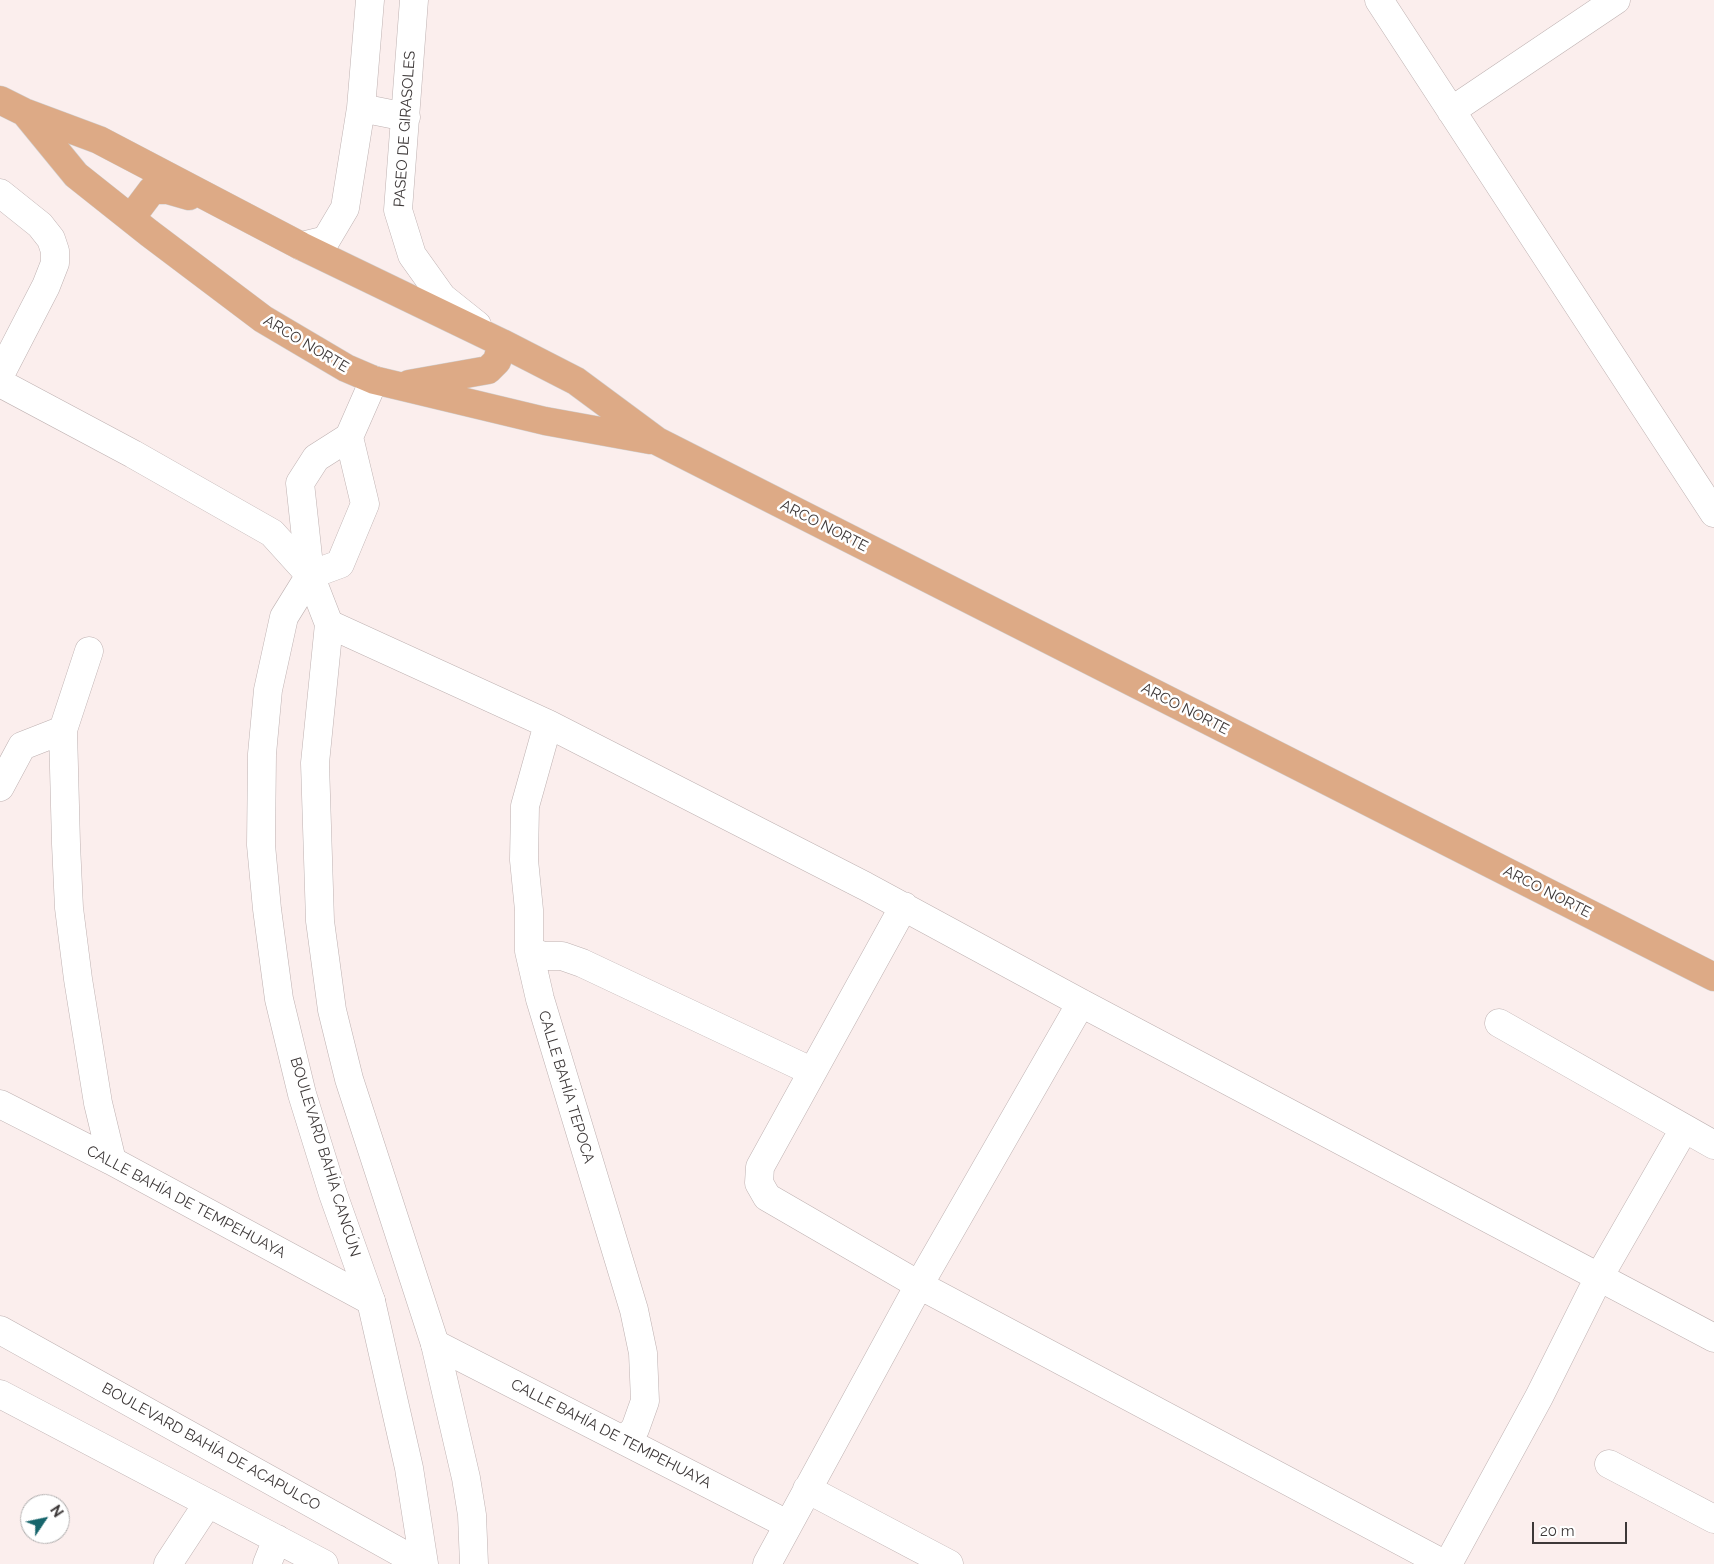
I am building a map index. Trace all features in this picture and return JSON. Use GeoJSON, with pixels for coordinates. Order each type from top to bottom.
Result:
{"type":"FeatureCollection","features":[{"type":"Feature","properties":{"kind":"main road","name":"ARCO NORTE"},"geometry":{"type":"LineString","coordinates":[[0,100],[24,112],[99,140],[302,246],[576,381],[657,442],[1714,977]]}},
{"type":"Feature","properties":{"kind":"main road","name":"ARCO NORTE"},"geometry":{"type":"LineString","coordinates":[[24,112],[76,175],[263,319],[324,357],[386,383],[545,421],[657,442]]}},
{"type":"Feature","properties":{"kind":"main road"},"geometry":{"type":"LineString","coordinates":[[131,218],[148,192],[156,188],[231,209]]}},
{"type":"Feature","properties":{"kind":"main road"},"geometry":{"type":"LineString","coordinates":[[386,383],[488,370],[497,361],[499,342]]}},
{"type":"Feature","properties":{"kind":"street"},"geometry":{"type":"LineString","coordinates":[[302,246],[326,240],[345,208],[361,108],[370,0]]}},
{"type":"Feature","properties":{"kind":"street","name":"PASEO DE GIRASOLES"},"geometry":{"type":"LineString","coordinates":[[414,0],[398,210],[412,255],[442,297],[499,342]]}},
{"type":"Feature","properties":{"kind":"street"},"geometry":{"type":"LineString","coordinates":[[1379,0],[1714,513]]}},
{"type":"Feature","properties":{"kind":"street"},"geometry":{"type":"LineString","coordinates":[[1451,111],[1616,0]]}},
{"type":"Feature","properties":{"kind":"street"},"geometry":{"type":"LineString","coordinates":[[361,108],[406,117]]}},
{"type":"Feature","properties":{"kind":"street"},"geometry":{"type":"LineString","coordinates":[[0,193],[40,225],[51,239],[55,251],[55,263],[46,286],[0,375]]}},
{"type":"Feature","properties":{"kind":"street"},"geometry":{"type":"LineString","coordinates":[[0,383],[133,454],[272,533],[310,575]]}},
{"type":"Feature","properties":{"kind":"street"},"geometry":{"type":"LineString","coordinates":[[386,383],[349,436],[316,458],[300,483],[310,575],[329,624],[315,763],[320,921],[332,1010],[349,1079],[435,1344],[466,1478],[472,1515],[474,1564]]}},
{"type":"Feature","properties":{"kind":"street"},"geometry":{"type":"LineString","coordinates":[[310,575],[340,564],[365,504],[349,436]]}},
{"type":"Feature","properties":{"kind":"street","name":"BOULEVARD BAHÍA CANCÚN"},"geometry":{"type":"LineString","coordinates":[[310,575],[284,617],[268,690],[262,754],[261,845],[279,999],[299,1084],[333,1194],[371,1301],[409,1468],[422,1564]]}},
{"type":"Feature","properties":{"kind":"street"},"geometry":{"type":"LineString","coordinates":[[329,624],[548,724],[904,906],[1081,1003],[1714,1338]]}},
{"type":"Feature","properties":{"kind":"street"},"geometry":{"type":"LineString","coordinates":[[89,651],[63,730],[69,908],[78,979],[98,1103],[112,1161]]}},
{"type":"Feature","properties":{"kind":"street","name":"CALLE BAHÍA TEPOCA"},"geometry":{"type":"LineString","coordinates":[[548,724],[525,806],[524,860],[529,910],[529,951],[540,999],[634,1310],[643,1353],[645,1401],[635,1429],[624,1440]]}},
{"type":"Feature","properties":{"kind":"street"},"geometry":{"type":"LineString","coordinates":[[0,787],[22,746],[63,730]]}},
{"type":"Feature","properties":{"kind":"street"},"geometry":{"type":"LineString","coordinates":[[904,906],[811,1071],[760,1167],[759,1183],[767,1197],[919,1285],[1444,1564]]}},
{"type":"Feature","properties":{"kind":"street"},"geometry":{"type":"LineString","coordinates":[[529,951],[544,956],[562,956],[582,963],[811,1071]]}},
{"type":"Feature","properties":{"kind":"street"},"geometry":{"type":"LineString","coordinates":[[767,1564],[787,1524],[919,1285],[1081,1003]]}},
{"type":"Feature","properties":{"kind":"street"},"geometry":{"type":"LineString","coordinates":[[1499,1023],[1714,1146]]}},
{"type":"Feature","properties":{"kind":"street","name":"CALLE BAHÍA DE TEMPEHUAYA"},"geometry":{"type":"LineString","coordinates":[[0,1104],[112,1161],[371,1301]]}},
{"type":"Feature","properties":{"kind":"street"},"geometry":{"type":"LineString","coordinates":[[1448,1564],[1539,1397],[1599,1277],[1684,1130]]}},
{"type":"Feature","properties":{"kind":"street","name":"BOULEVARD BAHÍA DE ACAPULCO"},"geometry":{"type":"LineString","coordinates":[[0,1330],[422,1564]]}},
{"type":"Feature","properties":{"kind":"street","name":"CALLE BAHÍA DE TEMPEHUAYA"},"geometry":{"type":"LineString","coordinates":[[435,1344],[787,1524]]}},
{"type":"Feature","properties":{"kind":"street"},"geometry":{"type":"LineString","coordinates":[[0,1394],[208,1503],[272,1552],[324,1564]]}},
{"type":"Feature","properties":{"kind":"street"},"geometry":{"type":"LineString","coordinates":[[1608,1464],[1714,1519]]}},
{"type":"Feature","properties":{"kind":"street"},"geometry":{"type":"LineString","coordinates":[[808,1489],[949,1564]]}},
{"type":"Feature","properties":{"kind":"street"},"geometry":{"type":"LineString","coordinates":[[168,1564],[208,1503]]}}]}
